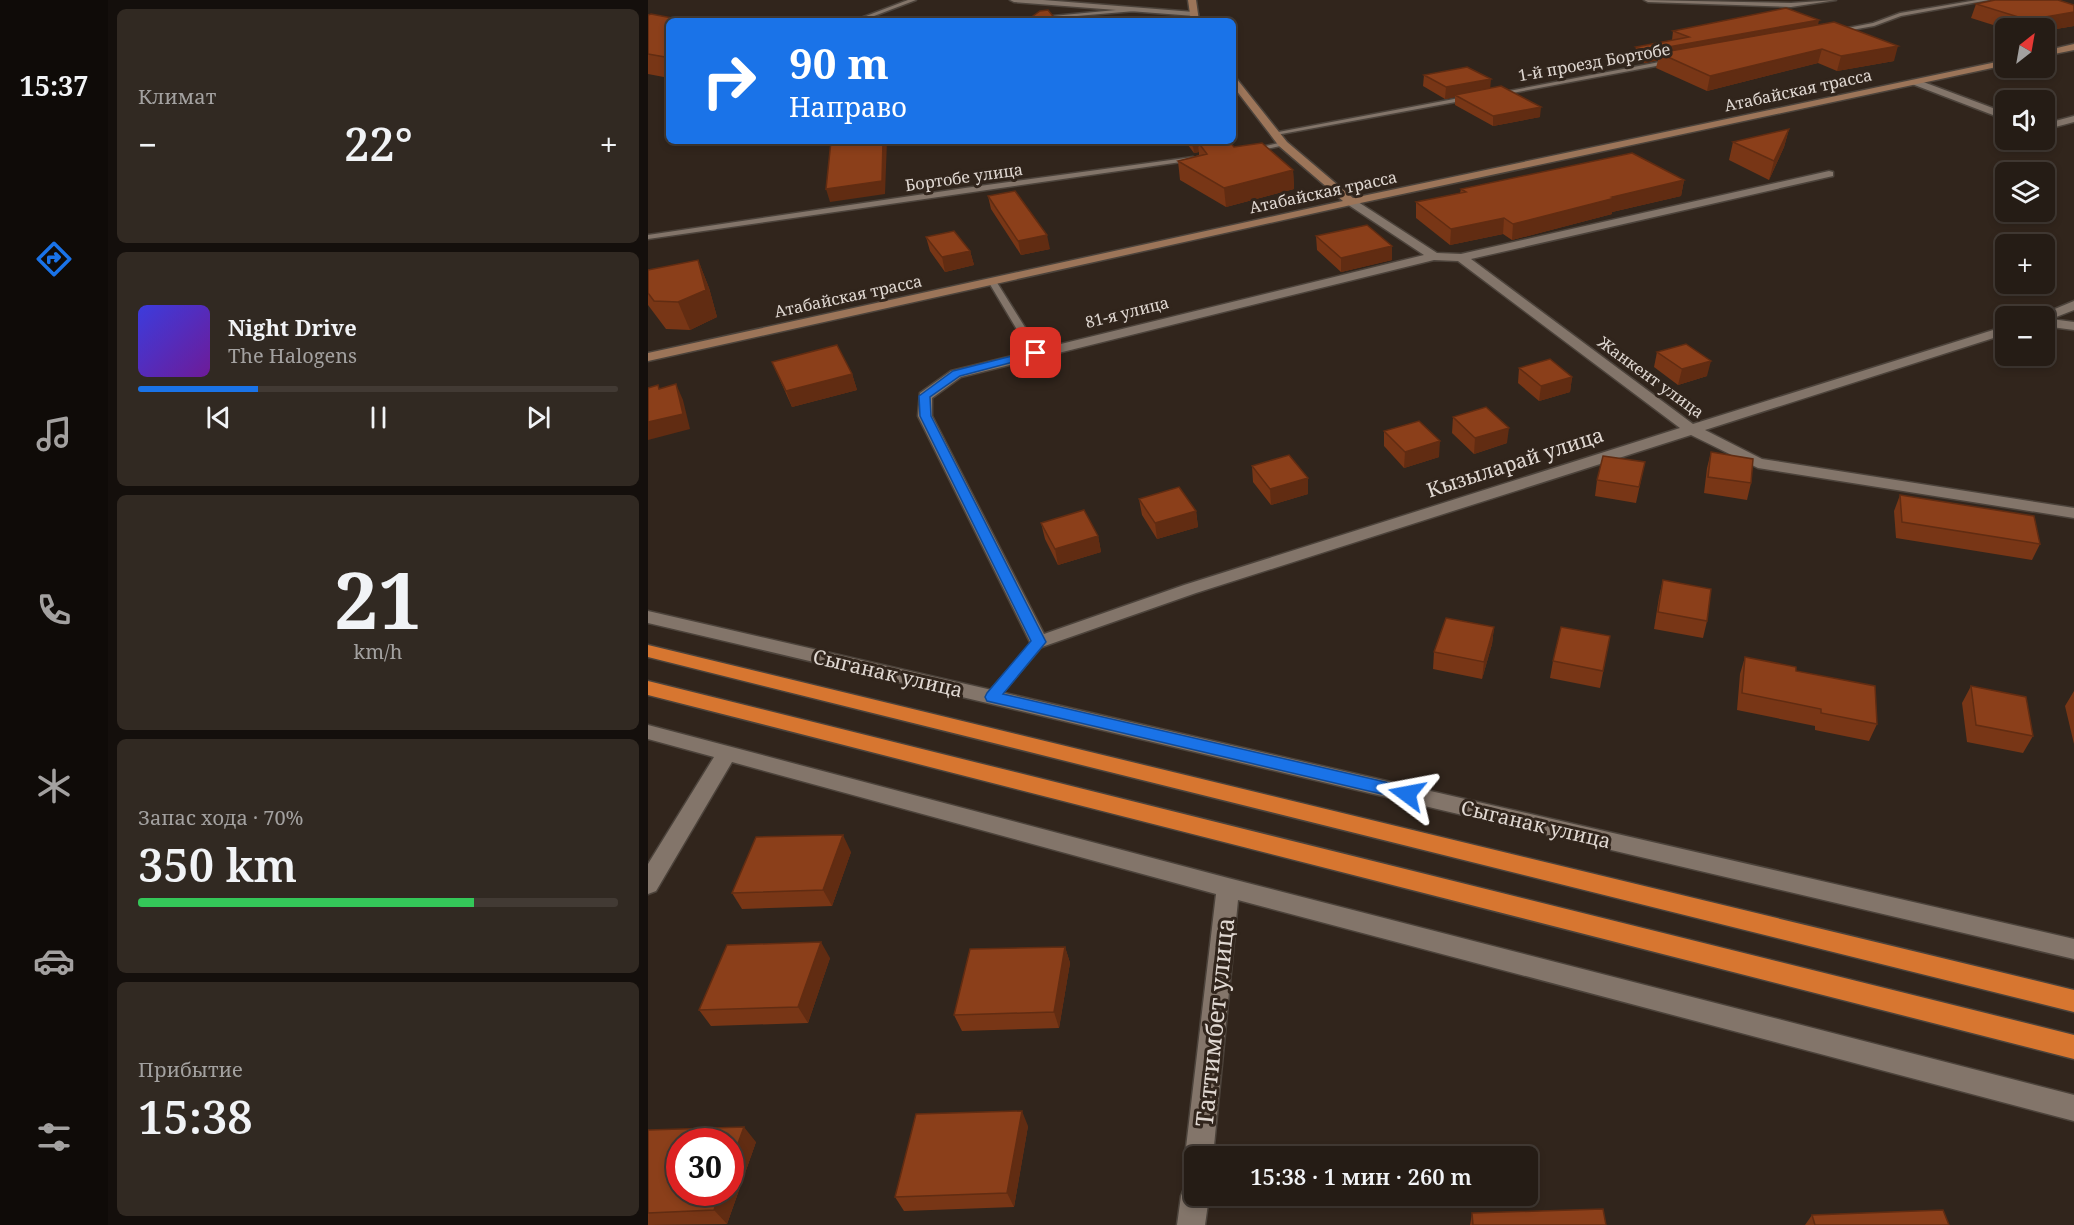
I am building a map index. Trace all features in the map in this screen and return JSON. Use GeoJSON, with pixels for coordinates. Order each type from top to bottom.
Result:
{"type":"FeatureCollection","features":[{"type":"Feature","properties":{"kind":"highway"},"geometry":{"type":"LineString","coordinates":[[648,651],[2074,1001]]}},
{"type":"Feature","properties":{"kind":"highway"},"geometry":{"type":"LineString","coordinates":[[648,688],[2074,1047]]}},
{"type":"Feature","properties":{"kind":"main road"},"geometry":{"type":"LineString","coordinates":[[1192,0],[1194,17]]}},
{"type":"Feature","properties":{"kind":"main road"},"geometry":{"type":"LineString","coordinates":[[2055,52],[2074,48]]}},
{"type":"Feature","properties":{"kind":"main road","name":"Атабайская трасса"},"geometry":{"type":"LineString","coordinates":[[648,357],[1351,202],[1995,64]]}},
{"type":"Feature","properties":{"kind":"main road"},"geometry":{"type":"LineString","coordinates":[[1236,84],[1283,144],[1351,202]]}},
{"type":"Feature","properties":{"kind":"street"},"geometry":{"type":"LineString","coordinates":[[1014,0],[1135,9],[1194,17]]}},
{"type":"Feature","properties":{"kind":"street"},"geometry":{"type":"LineString","coordinates":[[1648,0],[1791,5],[1832,0]]}},
{"type":"Feature","properties":{"kind":"street"},"geometry":{"type":"LineString","coordinates":[[1915,82],[1995,113]]}},
{"type":"Feature","properties":{"kind":"street"},"geometry":{"type":"LineString","coordinates":[[2055,123],[2074,119]]}},
{"type":"Feature","properties":{"kind":"street"},"geometry":{"type":"LineString","coordinates":[[1351,202],[1434,256],[1461,258],[1829,174]]}},
{"type":"Feature","properties":{"kind":"street","name":"81-я улица"},"geometry":{"type":"LineString","coordinates":[[1039,642],[925,416],[925,396],[956,374],[1434,256]]}},
{"type":"Feature","properties":{"kind":"street","name":"Жанкент улица"},"geometry":{"type":"LineString","coordinates":[[1461,258],[1689,428],[1758,463],[2074,513]]}},
{"type":"Feature","properties":{"kind":"street"},"geometry":{"type":"LineString","coordinates":[[2055,313],[2074,305]]}},
{"type":"Feature","properties":{"kind":"street"},"geometry":{"type":"LineString","coordinates":[[2055,323],[2074,326]]}},
{"type":"Feature","properties":{"kind":"street","name":"Кызыларай улица"},"geometry":{"type":"LineString","coordinates":[[1039,642],[1201,585],[1689,428],[1995,333]]}},
{"type":"Feature","properties":{"kind":"street","name":"Сыганак улица"},"geometry":{"type":"LineString","coordinates":[[648,617],[2074,949]]}},
{"type":"Feature","properties":{"kind":"street"},"geometry":{"type":"LineString","coordinates":[[648,732],[1228,888],[2074,1108]]}},
{"type":"Feature","properties":{"kind":"street"},"geometry":{"type":"LineString","coordinates":[[648,884],[727,753]]}},
{"type":"Feature","properties":{"kind":"street","name":"Таттимбет улица"},"geometry":{"type":"LineString","coordinates":[[1200,1146],[1228,888]]}},
{"type":"Feature","properties":{"kind":"street"},"geometry":{"type":"LineString","coordinates":[[1191,1225],[1194,1206]]}},
{"type":"Feature","properties":{"kind":"lane"},"geometry":{"type":"LineString","coordinates":[[864,18],[913,0]]}},
{"type":"Feature","properties":{"kind":"lane"},"geometry":{"type":"LineString","coordinates":[[1832,31],[1874,24],[1900,15],[1986,0]]}},
{"type":"Feature","properties":{"kind":"lane"},"geometry":{"type":"LineString","coordinates":[[1035,18],[1135,9]]}},
{"type":"Feature","properties":{"kind":"lane","name":"1-й проезд Бортобе"},"geometry":{"type":"LineString","coordinates":[[1491,95],[1676,62]]}},
{"type":"Feature","properties":{"kind":"lane"},"geometry":{"type":"LineString","coordinates":[[1276,133],[1479,97]]}},
{"type":"Feature","properties":{"kind":"lane"},"geometry":{"type":"LineString","coordinates":[[1248,150],[1283,144]]}},
{"type":"Feature","properties":{"kind":"lane","name":"Бортобе улица"},"geometry":{"type":"LineString","coordinates":[[648,237],[976,188],[1198,159]]}},
{"type":"Feature","properties":{"kind":"lane"},"geometry":{"type":"LineString","coordinates":[[992,281],[1036,353]]}},
{"type":"Feature","properties":{"kind":"lane"},"geometry":{"type":"LineString","coordinates":[[992,697],[1039,642]]}},
{"type":"Feature","properties":{"kind":"building"},"geometry":{"type":"Polygon","coordinates":[[[1995,0],[2058,0],[2074,5],[2074,12],[2040,18],[2022,18],[1976,4],[1995,0]]]}},
{"type":"Feature","properties":{"kind":"building"},"geometry":{"type":"Polygon","coordinates":[[[1786,8],[1819,20],[1646,51],[1636,47],[1689,37],[1673,31],[1786,8]]]}},
{"type":"Feature","properties":{"kind":"building"},"geometry":{"type":"Polygon","coordinates":[[[1048,10],[1055,18],[1034,18],[1033,16],[1040,11],[1048,10]]]}},
{"type":"Feature","properties":{"kind":"building"},"geometry":{"type":"Polygon","coordinates":[[[648,15],[672,18],[666,18],[666,57],[648,54],[648,15]]]}},
{"type":"Feature","properties":{"kind":"building"},"geometry":{"type":"Polygon","coordinates":[[[1834,22],[1898,46],[1841,56],[1822,49],[1710,76],[1659,53],[1834,22]]]}},
{"type":"Feature","properties":{"kind":"building"},"geometry":{"type":"Polygon","coordinates":[[[1467,67],[1491,79],[1446,87],[1424,75],[1467,67]]]}},
{"type":"Feature","properties":{"kind":"building"},"geometry":{"type":"Polygon","coordinates":[[[1501,86],[1541,107],[1493,116],[1455,95],[1501,86]]]}},
{"type":"Feature","properties":{"kind":"building"},"geometry":{"type":"Polygon","coordinates":[[[1789,129],[1774,161],[1733,142],[1789,129]]]}},
{"type":"Feature","properties":{"kind":"building"},"geometry":{"type":"Polygon","coordinates":[[[1262,143],[1293,170],[1224,188],[1178,161],[1207,154],[1200,144],[1232,144],[1234,147],[1262,143]]]}},
{"type":"Feature","properties":{"kind":"building"},"geometry":{"type":"Polygon","coordinates":[[[831,144],[883,144],[882,181],[826,189],[831,144]]]}},
{"type":"Feature","properties":{"kind":"building"},"geometry":{"type":"Polygon","coordinates":[[[1632,153],[1684,180],[1513,224],[1504,218],[1451,229],[1416,202],[1466,192],[1461,189],[1632,153]]]}},
{"type":"Feature","properties":{"kind":"building"},"geometry":{"type":"Polygon","coordinates":[[[1015,191],[1047,235],[1018,241],[988,196],[1015,191]]]}},
{"type":"Feature","properties":{"kind":"building"},"geometry":{"type":"Polygon","coordinates":[[[1367,225],[1392,246],[1341,258],[1316,236],[1367,225]]]}},
{"type":"Feature","properties":{"kind":"building"},"geometry":{"type":"Polygon","coordinates":[[[954,231],[970,251],[942,257],[926,237],[954,231]]]}},
{"type":"Feature","properties":{"kind":"building"},"geometry":{"type":"Polygon","coordinates":[[[698,260],[706,290],[678,302],[654,301],[648,293],[648,270],[698,260]]]}},
{"type":"Feature","properties":{"kind":"building"},"geometry":{"type":"Polygon","coordinates":[[[1686,344],[1711,361],[1682,369],[1657,352],[1686,344]]]}},
{"type":"Feature","properties":{"kind":"building"},"geometry":{"type":"Polygon","coordinates":[[[837,345],[852,374],[786,391],[772,362],[837,345]]]}},
{"type":"Feature","properties":{"kind":"building"},"geometry":{"type":"Polygon","coordinates":[[[1550,359],[1572,377],[1541,386],[1519,368],[1550,359]]]}},
{"type":"Feature","properties":{"kind":"building"},"geometry":{"type":"Polygon","coordinates":[[[676,384],[683,414],[648,422],[648,388],[658,385],[659,389],[676,384]]]}},
{"type":"Feature","properties":{"kind":"building"},"geometry":{"type":"Polygon","coordinates":[[[1486,407],[1509,428],[1475,438],[1453,417],[1486,407]]]}},
{"type":"Feature","properties":{"kind":"building"},"geometry":{"type":"Polygon","coordinates":[[[1419,421],[1440,441],[1405,452],[1384,431],[1419,421]]]}},
{"type":"Feature","properties":{"kind":"building"},"geometry":{"type":"Polygon","coordinates":[[[1711,452],[1753,459],[1751,483],[1708,477],[1711,452]]]}},
{"type":"Feature","properties":{"kind":"building"},"geometry":{"type":"Polygon","coordinates":[[[1289,455],[1308,478],[1270,489],[1252,466],[1289,455]]]}},
{"type":"Feature","properties":{"kind":"building"},"geometry":{"type":"Polygon","coordinates":[[[1603,456],[1645,462],[1639,487],[1597,480],[1603,456]]]}},
{"type":"Feature","properties":{"kind":"building"},"geometry":{"type":"Polygon","coordinates":[[[1179,487],[1196,511],[1155,523],[1139,499],[1179,487]]]}},
{"type":"Feature","properties":{"kind":"building"},"geometry":{"type":"Polygon","coordinates":[[[1900,495],[2034,516],[2040,544],[1902,522],[1900,495]]]}},
{"type":"Feature","properties":{"kind":"building"},"geometry":{"type":"Polygon","coordinates":[[[1084,510],[1098,536],[1055,549],[1041,523],[1084,510]]]}},
{"type":"Feature","properties":{"kind":"building"},"geometry":{"type":"Polygon","coordinates":[[[1663,580],[1711,589],[1707,621],[1658,612],[1663,580]]]}},
{"type":"Feature","properties":{"kind":"building"},"geometry":{"type":"Polygon","coordinates":[[[1446,618],[1494,627],[1484,662],[1434,652],[1446,618]]]}},
{"type":"Feature","properties":{"kind":"building"},"geometry":{"type":"Polygon","coordinates":[[[1561,627],[1610,636],[1603,671],[1553,661],[1561,627]]]}},
{"type":"Feature","properties":{"kind":"building"},"geometry":{"type":"Polygon","coordinates":[[[1745,657],[1796,667],[1796,671],[1875,686],[1877,724],[1821,713],[1821,709],[1742,693],[1745,657]]]}},
{"type":"Feature","properties":{"kind":"building"},"geometry":{"type":"Polygon","coordinates":[[[1971,686],[2026,697],[2033,736],[1976,725],[1971,686]]]}},
{"type":"Feature","properties":{"kind":"building"},"geometry":{"type":"Polygon","coordinates":[[[843,835],[823,890],[732,893],[756,837],[843,835]]]}},
{"type":"Feature","properties":{"kind":"building"},"geometry":{"type":"Polygon","coordinates":[[[821,942],[798,1007],[699,1010],[727,945],[821,942]]]}},
{"type":"Feature","properties":{"kind":"building"},"geometry":{"type":"Polygon","coordinates":[[[1065,947],[1054,1012],[954,1015],[970,949],[1065,947]]]}},
{"type":"Feature","properties":{"kind":"building"},"geometry":{"type":"Polygon","coordinates":[[[1022,1111],[1007,1193],[895,1197],[916,1114],[1022,1111]]]}},
{"type":"Feature","properties":{"kind":"building"},"geometry":{"type":"Polygon","coordinates":[[[666,1129],[666,1206],[715,1206],[714,1210],[648,1213],[648,1130],[666,1129]]]}},
{"type":"Feature","properties":{"kind":"building"},"geometry":{"type":"Polygon","coordinates":[[[1603,1209],[1606,1225],[1473,1225],[1472,1213],[1603,1209]]]}},
{"type":"Feature","properties":{"kind":"building"},"geometry":{"type":"Polygon","coordinates":[[[1943,1210],[1949,1225],[1815,1225],[1812,1215],[1943,1210]]]}},
{"type":"Feature","properties":{"kind":"route"},"geometry":{"type":"LineString","coordinates":[[1036,353],[956,374],[925,396],[925,416],[1039,642],[992,697],[1407,794]]}}]}
